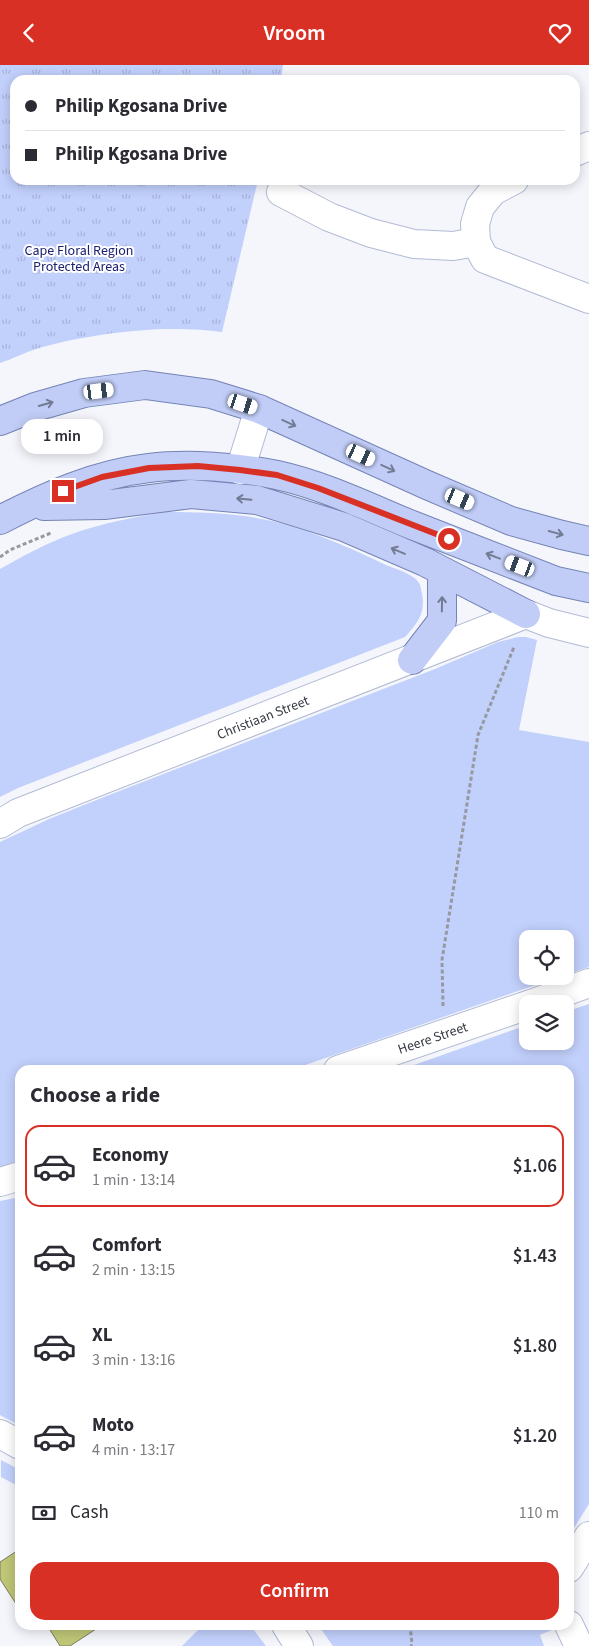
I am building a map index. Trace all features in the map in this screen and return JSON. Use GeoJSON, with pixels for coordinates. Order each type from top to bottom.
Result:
{"type":"FeatureCollection","features":[{"type":"Feature","properties":{"kind":"main road"},"geometry":{"type":"LineString","coordinates":[[0,421],[34,407],[84,393],[145,385],[211,394],[259,409],[511,521],[589,541]]}},
{"type":"Feature","properties":{"kind":"main road"},"geometry":{"type":"LineString","coordinates":[[0,521],[27,506],[102,477],[149,468],[198,466],[240,470],[277,475],[318,488],[556,581],[589,588]]}},
{"type":"Feature","properties":{"kind":"main road"},"geometry":{"type":"LineString","coordinates":[[27,506],[104,505],[191,494],[257,500],[344,527],[424,562],[526,614]]}},
{"type":"Feature","properties":{"kind":"main road"},"geometry":{"type":"LineString","coordinates":[[412,660],[442,621],[442,571]]}},
{"type":"Feature","properties":{"kind":"street"},"geometry":{"type":"LineString","coordinates":[[504,185],[493,191],[480,207],[474,224],[476,242],[485,259],[589,299]]}},
{"type":"Feature","properties":{"kind":"street"},"geometry":{"type":"LineString","coordinates":[[282,192],[329,217],[379,235],[414,244],[453,246],[476,242]]}},
{"type":"Feature","properties":{"kind":"street"},"geometry":{"type":"LineString","coordinates":[[240,470],[259,409]]}},
{"type":"Feature","properties":{"kind":"street"},"geometry":{"type":"LineString","coordinates":[[526,614],[549,623],[589,633]]}},
{"type":"Feature","properties":{"kind":"street","name":"Christiaan Street"},"geometry":{"type":"LineString","coordinates":[[0,824],[18,813],[526,614]]}},
{"type":"Feature","properties":{"kind":"street","name":"Heere Street"},"geometry":{"type":"LineString","coordinates":[[555,995],[589,983]]}},
{"type":"Feature","properties":{"kind":"street","name":"Heere Street"},"geometry":{"type":"LineString","coordinates":[[353,1065],[519,1008]]}},
{"type":"Feature","properties":{"kind":"street"},"geometry":{"type":"LineString","coordinates":[[0,1182],[15,1178]]}},
{"type":"Feature","properties":{"kind":"street"},"geometry":{"type":"LineString","coordinates":[[0,1434],[15,1442]]}},
{"type":"Feature","properties":{"kind":"street"},"geometry":{"type":"LineString","coordinates":[[574,1560],[589,1536]]}},
{"type":"Feature","properties":{"kind":"street"},"geometry":{"type":"LineString","coordinates":[[289,1630],[299,1646]]}},
{"type":"Feature","properties":{"kind":"street"},"geometry":{"type":"LineString","coordinates":[[571,1630],[579,1646]]}},
{"type":"Feature","properties":{"kind":"path"},"geometry":{"type":"LineString","coordinates":[[0,557],[10,550],[53,533]]}},
{"type":"Feature","properties":{"kind":"path"},"geometry":{"type":"LineString","coordinates":[[442,1035],[442,960],[478,735],[526,614]]}},
{"type":"Feature","properties":{"kind":"path"},"geometry":{"type":"LineString","coordinates":[[411,1630],[411,1646]]}},
{"type":"Feature","properties":{"kind":"green space","name":"Cape Floral Region Protected Areas"},"geometry":{"type":"Polygon","coordinates":[[[0,65],[283,65],[282,75],[10,75],[10,185],[257,185],[222,332],[177,329],[104,334],[57,343],[0,363],[0,65]]]}},
{"type":"Feature","properties":{"kind":"green space"},"geometry":{"type":"Polygon","coordinates":[[[166,512],[219,513],[259,518],[300,529],[345,546],[404,572],[417,580],[420,585],[423,601],[420,618],[405,637],[18,788],[0,797],[0,569],[44,546],[83,530],[131,518],[166,512]]]}},
{"type":"Feature","properties":{"kind":"green space"},"geometry":{"type":"Polygon","coordinates":[[[518,637],[537,640],[519,730],[589,742],[589,967],[574,972],[574,930],[519,930],[519,985],[535,985],[305,1065],[15,1065],[15,1165],[0,1168],[0,842],[49,819],[104,797],[435,669],[498,642],[518,637]]]}},
{"type":"Feature","properties":{"kind":"green space"},"geometry":{"type":"Polygon","coordinates":[[[589,1004],[589,1504],[574,1528],[574,1065],[414,1065],[519,1028],[519,1050],[574,1050],[574,1009],[589,1004]]]}},
{"type":"Feature","properties":{"kind":"green space"},"geometry":{"type":"Polygon","coordinates":[[[15,1198],[15,1423],[0,1415],[0,1201],[15,1198]]]}},
{"type":"Feature","properties":{"kind":"green space"},"geometry":{"type":"Polygon","coordinates":[[[1,1460],[15,1467],[15,1484],[1,1477],[1,1460]]]}},
{"type":"Feature","properties":{"kind":"green space"},"geometry":{"type":"Polygon","coordinates":[[[198,1630],[254,1630],[266,1646],[182,1646],[198,1630]]]}},
{"type":"Feature","properties":{"kind":"green space"},"geometry":{"type":"Polygon","coordinates":[[[322,1630],[552,1630],[540,1635],[544,1646],[333,1646],[322,1630]]]}},
{"type":"Feature","properties":{"kind":"building"},"geometry":{"type":"Polygon","coordinates":[[[15,1552],[15,1602],[0,1579],[0,1562],[15,1552]]]}},
{"type":"Feature","properties":{"kind":"building"},"geometry":{"type":"Polygon","coordinates":[[[50,1630],[94,1630],[70,1646],[60,1646],[50,1630]]]}},
{"type":"Feature","properties":{"kind":"route"},"geometry":{"type":"LineString","coordinates":[[63,491],[102,477],[149,468],[198,466],[240,470],[277,475],[318,488],[449,539]]}}]}
